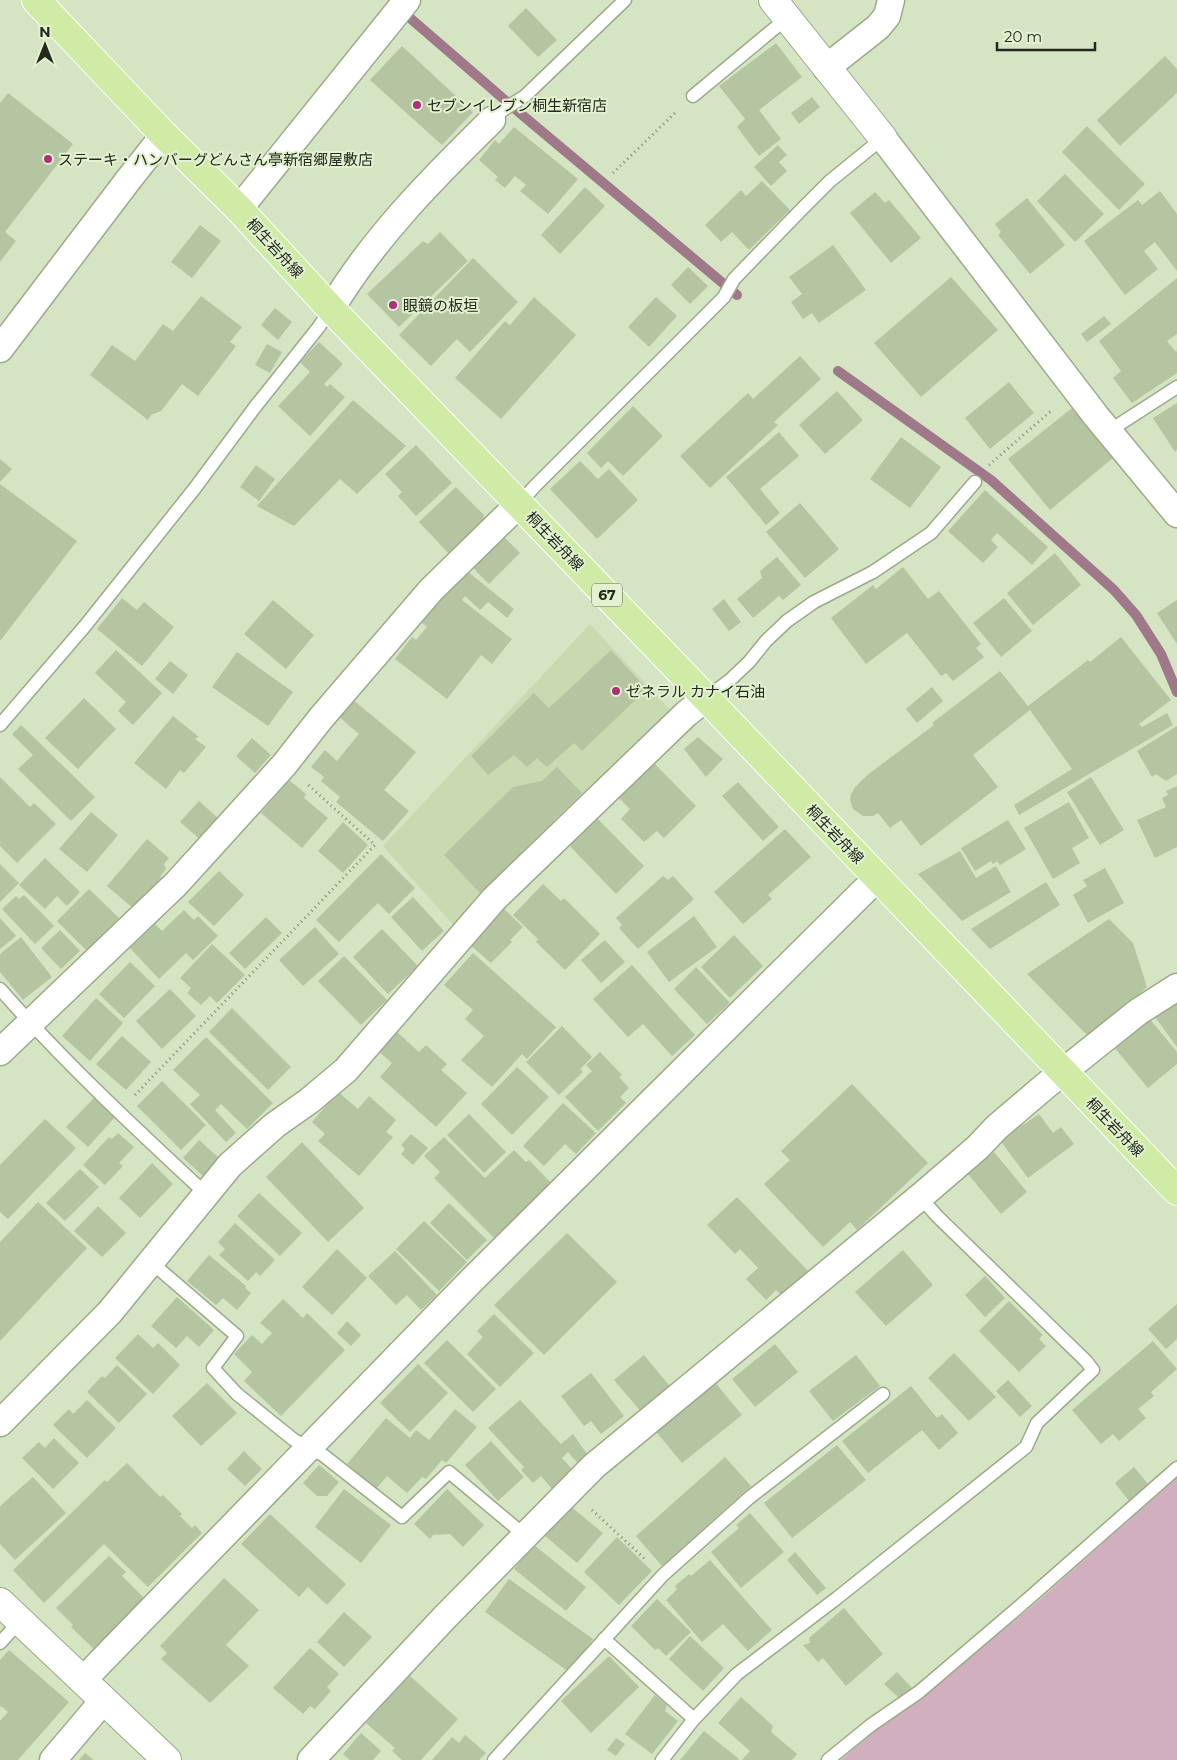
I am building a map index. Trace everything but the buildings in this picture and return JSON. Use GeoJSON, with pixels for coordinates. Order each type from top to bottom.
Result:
{"type":"FeatureCollection","features":[{"type":"Feature","properties":{"kind":"main road","name":"桐生岩舟線"},"geometry":{"type":"LineString","coordinates":[[36,0],[164,135],[239,209],[331,309],[706,698],[1177,1192]]}},
{"type":"Feature","properties":{"kind":"street"},"geometry":{"type":"LineString","coordinates":[[239,209],[407,0]]}},
{"type":"Feature","properties":{"kind":"street"},"geometry":{"type":"LineString","coordinates":[[826,68],[878,27],[887,16],[891,0]]}},
{"type":"Feature","properties":{"kind":"street"},"geometry":{"type":"LineString","coordinates":[[780,9],[883,138],[1076,390],[1109,431],[1172,500]]}},
{"type":"Feature","properties":{"kind":"street"},"geometry":{"type":"LineString","coordinates":[[331,309],[349,279],[411,202],[498,115]]}},
{"type":"Feature","properties":{"kind":"street"},"geometry":{"type":"LineString","coordinates":[[0,348],[164,135]]}},
{"type":"Feature","properties":{"kind":"street"},"geometry":{"type":"LineString","coordinates":[[0,1052],[176,884],[284,765],[321,718],[431,590],[519,504]]}},
{"type":"Feature","properties":{"kind":"street"},"geometry":{"type":"LineString","coordinates":[[0,1422],[110,1312],[152,1263],[230,1165],[275,1125],[309,1101],[346,1070],[494,900],[686,714],[706,698]]}},
{"type":"Feature","properties":{"kind":"street"},"geometry":{"type":"LineString","coordinates":[[83,1680],[473,1279],[877,878]]}},
{"type":"Feature","properties":{"kind":"street"},"geometry":{"type":"LineString","coordinates":[[311,1760],[523,1536],[594,1466],[920,1197],[977,1148],[997,1127],[1062,1072],[1138,1012],[1177,987]]}},
{"type":"Feature","properties":{"kind":"street"},"geometry":{"type":"LineString","coordinates":[[0,1602],[167,1760]]}},
{"type":"Feature","properties":{"kind":"street"},"geometry":{"type":"LineString","coordinates":[[53,1760],[103,1701]]}},
{"type":"Feature","properties":{"kind":"lane"},"geometry":{"type":"LineString","coordinates":[[498,115],[525,96],[625,0]]}},
{"type":"Feature","properties":{"kind":"lane"},"geometry":{"type":"LineString","coordinates":[[693,96],[780,9]]}},
{"type":"Feature","properties":{"kind":"lane"},"geometry":{"type":"LineString","coordinates":[[519,504],[724,297],[734,279],[830,181],[883,138]]}},
{"type":"Feature","properties":{"kind":"lane"},"geometry":{"type":"LineString","coordinates":[[0,725],[85,626],[195,488],[331,309]]}},
{"type":"Feature","properties":{"kind":"lane"},"geometry":{"type":"LineString","coordinates":[[1109,431],[1177,387]]}},
{"type":"Feature","properties":{"kind":"lane"},"geometry":{"type":"LineString","coordinates":[[706,698],[749,662],[766,641],[787,621],[814,602],[872,572],[931,533],[975,482]]}},
{"type":"Feature","properties":{"kind":"lane"},"geometry":{"type":"LineString","coordinates":[[0,989],[30,1023],[118,1113],[206,1193]]}},
{"type":"Feature","properties":{"kind":"lane"},"geometry":{"type":"LineString","coordinates":[[662,1760],[694,1719],[738,1674],[838,1598],[1026,1447],[1036,1423],[1093,1370],[1086,1360],[920,1197]]}},
{"type":"Feature","properties":{"kind":"lane"},"geometry":{"type":"LineString","coordinates":[[152,1263],[237,1336],[213,1368],[238,1394],[294,1440],[323,1456],[402,1517],[449,1472],[523,1536]]}},
{"type":"Feature","properties":{"kind":"lane"},"geometry":{"type":"LineString","coordinates":[[494,1760],[663,1575],[749,1498],[884,1394]]}},
{"type":"Feature","properties":{"kind":"lane"},"geometry":{"type":"LineString","coordinates":[[828,1760],[871,1725],[919,1692],[1177,1468]]}},
{"type":"Feature","properties":{"kind":"lane"},"geometry":{"type":"LineString","coordinates":[[0,1643],[20,1621]]}},
{"type":"Feature","properties":{"kind":"lane"},"geometry":{"type":"LineString","coordinates":[[604,1639],[694,1719]]}},
{"type":"Feature","properties":{"kind":"path"},"geometry":{"type":"LineString","coordinates":[[613,172],[693,96]]}},
{"type":"Feature","properties":{"kind":"path"},"geometry":{"type":"LineString","coordinates":[[987,466],[1076,390]]}},
{"type":"Feature","properties":{"kind":"path"},"geometry":{"type":"LineString","coordinates":[[118,1113],[375,845],[284,765]]}},
{"type":"Feature","properties":{"kind":"path"},"geometry":{"type":"LineString","coordinates":[[570,1490],[663,1575]]}},
{"type":"Feature","properties":{"kind":"shaded area"},"geometry":{"type":"Polygon","coordinates":[[[590,624],[673,713],[455,927],[383,846],[590,624]]]}},
{"type":"Feature","properties":{"kind":"shaded area"},"geometry":{"type":"Polygon","coordinates":[[[1177,1477],[1177,1760],[841,1760],[873,1732],[923,1695],[1037,1602],[1177,1477]]]}},
{"type":"Feature","properties":{"kind":"waterway"},"geometry":{"type":"LineString","coordinates":[[410,18],[521,114],[737,295]]}},
{"type":"Feature","properties":{"kind":"waterway"},"geometry":{"type":"LineString","coordinates":[[838,371],[991,480],[1114,590],[1136,615],[1161,654],[1177,692]]}},
{"type":"Feature","properties":{"kind":"place","name":"セブンイレブン桐生新宿店"},"geometry":{"type":"Point","coordinates":[417,105]}},
{"type":"Feature","properties":{"kind":"place","name":"ステーキ・ハンバーグどんさん亭新宿郷屋敷店"},"geometry":{"type":"Point","coordinates":[48,159]}},
{"type":"Feature","properties":{"kind":"place","name":"眼鏡の板垣"},"geometry":{"type":"Point","coordinates":[393,305]}},
{"type":"Feature","properties":{"kind":"place","name":"ゼネラル カナイ石油"},"geometry":{"type":"Point","coordinates":[616,691]}}]}
